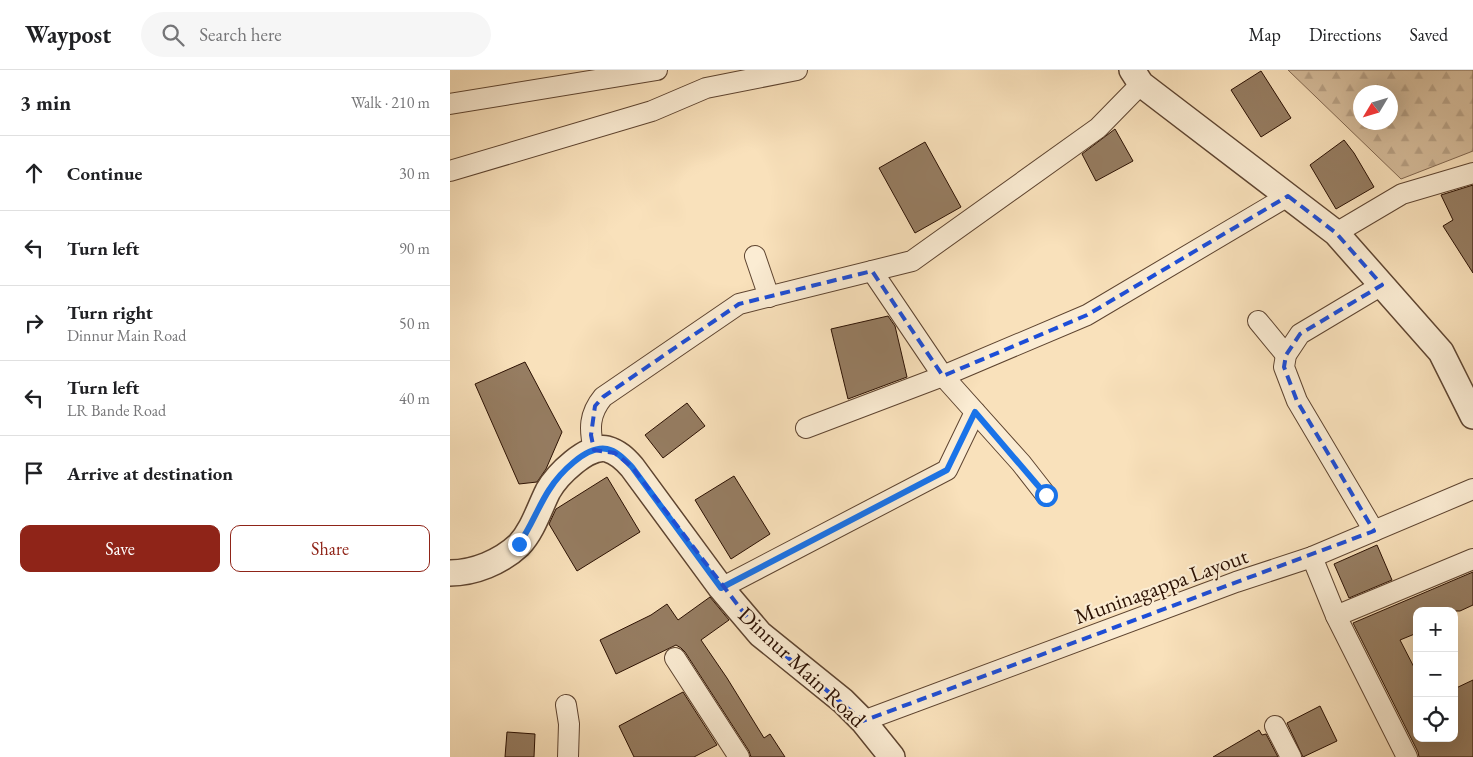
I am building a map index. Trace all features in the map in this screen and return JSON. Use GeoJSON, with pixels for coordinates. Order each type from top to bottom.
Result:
{"type":"FeatureCollection","features":[{"type":"Feature","properties":{"kind":"street"},"geometry":{"type":"LineString","coordinates":[[450,104],[657,70]]}},
{"type":"Feature","properties":{"kind":"street"},"geometry":{"type":"LineString","coordinates":[[450,171],[652,111],[706,88],[797,70]]}},
{"type":"Feature","properties":{"kind":"street"},"geometry":{"type":"LineString","coordinates":[[450,573],[474,571],[506,555],[519,544],[529,530],[549,490],[573,463],[594,450],[591,421],[595,406],[603,397],[739,304],[912,261],[1098,128],[1137,77],[1336,233],[1441,352],[1473,416]]}},
{"type":"Feature","properties":{"kind":"street"},"geometry":{"type":"LineString","coordinates":[[1336,233],[1402,194],[1473,173]]}},
{"type":"Feature","properties":{"kind":"street"},"geometry":{"type":"LineString","coordinates":[[806,428],[943,376],[1087,315],[1288,196]]}},
{"type":"Feature","properties":{"kind":"street"},"geometry":{"type":"LineString","coordinates":[[755,256],[768,297]]}},
{"type":"Feature","properties":{"kind":"street"},"geometry":{"type":"LineString","coordinates":[[872,271],[943,376],[1046,495]]}},
{"type":"Feature","properties":{"kind":"street"},"geometry":{"type":"LineString","coordinates":[[1374,531],[1297,401],[1284,367],[1286,355],[1300,334],[1382,285]]}},
{"type":"Feature","properties":{"kind":"street"},"geometry":{"type":"LineString","coordinates":[[1258,321],[1286,355]]}},
{"type":"Feature","properties":{"kind":"street"},"geometry":{"type":"LineString","coordinates":[[721,588],[947,470],[975,412]]}},
{"type":"Feature","properties":{"kind":"street","name":"Dinnur Main Road"},"geometry":{"type":"LineString","coordinates":[[594,450],[607,449],[623,457],[721,588],[760,634],[843,701],[863,721],[892,757]]}},
{"type":"Feature","properties":{"kind":"street","name":"Muninagappa Layout"},"geometry":{"type":"LineString","coordinates":[[863,721],[1236,582],[1312,557],[1473,489]]}},
{"type":"Feature","properties":{"kind":"street"},"geometry":{"type":"LineString","coordinates":[[1312,557],[1336,616],[1407,757]]}},
{"type":"Feature","properties":{"kind":"street"},"geometry":{"type":"LineString","coordinates":[[1336,616],[1473,559]]}},
{"type":"Feature","properties":{"kind":"street"},"geometry":{"type":"LineString","coordinates":[[675,658],[739,757]]}},
{"type":"Feature","properties":{"kind":"street"},"geometry":{"type":"LineString","coordinates":[[566,705],[569,724],[568,757]]}},
{"type":"Feature","properties":{"kind":"street"},"geometry":{"type":"LineString","coordinates":[[1275,726],[1291,757]]}},
{"type":"Feature","properties":{"kind":"highlighted area"},"geometry":{"type":"Polygon","coordinates":[[[1288,196],[1336,233],[1382,285],[1300,334],[1286,355],[1284,367],[1297,401],[1374,531],[863,721],[760,634],[632,467],[615,453],[594,450],[591,435],[595,406],[603,397],[739,304],[872,271],[943,376],[1087,315],[1288,196]]]}},
{"type":"Feature","properties":{"kind":"green space"},"geometry":{"type":"Polygon","coordinates":[[[1288,70],[1473,70],[1473,151],[1401,179],[1288,70]]]}},
{"type":"Feature","properties":{"kind":"building"},"geometry":{"type":"Polygon","coordinates":[[[1261,71],[1291,118],[1261,137],[1231,90],[1261,71]]]}},
{"type":"Feature","properties":{"kind":"building"},"geometry":{"type":"Polygon","coordinates":[[[1115,129],[1133,161],[1096,181],[1082,154],[1115,129]]]}},
{"type":"Feature","properties":{"kind":"building"},"geometry":{"type":"Polygon","coordinates":[[[1344,140],[1374,187],[1336,209],[1310,165],[1344,140]]]}},
{"type":"Feature","properties":{"kind":"building"},"geometry":{"type":"Polygon","coordinates":[[[925,142],[961,207],[915,233],[879,168],[925,142]]]}},
{"type":"Feature","properties":{"kind":"building"},"geometry":{"type":"Polygon","coordinates":[[[1473,185],[1473,273],[1443,226],[1453,220],[1441,195],[1473,185]]]}},
{"type":"Feature","properties":{"kind":"building"},"geometry":{"type":"Polygon","coordinates":[[[888,316],[895,326],[907,377],[848,399],[831,329],[888,316]]]}},
{"type":"Feature","properties":{"kind":"building"},"geometry":{"type":"Polygon","coordinates":[[[525,362],[562,432],[546,469],[537,482],[519,484],[475,384],[525,362]]]}},
{"type":"Feature","properties":{"kind":"building"},"geometry":{"type":"Polygon","coordinates":[[[687,403],[705,426],[663,458],[645,435],[687,403]]]}},
{"type":"Feature","properties":{"kind":"building"},"geometry":{"type":"Polygon","coordinates":[[[734,476],[770,534],[731,559],[695,500],[734,476]]]}},
{"type":"Feature","properties":{"kind":"building"},"geometry":{"type":"Polygon","coordinates":[[[607,477],[640,532],[577,571],[549,524],[556,509],[607,477]]]}},
{"type":"Feature","properties":{"kind":"building"},"geometry":{"type":"Polygon","coordinates":[[[1377,545],[1392,580],[1349,598],[1334,564],[1377,545]]]}},
{"type":"Feature","properties":{"kind":"building"},"geometry":{"type":"Polygon","coordinates":[[[1473,572],[1473,605],[1460,611],[1458,611],[1458,607],[1413,607],[1413,635],[1400,640],[1413,665],[1413,742],[1458,742],[1458,687],[1473,680],[1473,757],[1419,757],[1353,623],[1473,572]]]}},
{"type":"Feature","properties":{"kind":"building"},"geometry":{"type":"Polygon","coordinates":[[[710,597],[729,620],[701,640],[764,738],[770,734],[785,757],[751,757],[749,751],[681,648],[676,645],[616,674],[600,640],[651,615],[667,604],[678,620],[710,597]]]}},
{"type":"Feature","properties":{"kind":"building"},"geometry":{"type":"Polygon","coordinates":[[[683,692],[717,745],[694,757],[634,757],[619,726],[683,692]]]}},
{"type":"Feature","properties":{"kind":"building"},"geometry":{"type":"Polygon","coordinates":[[[1320,706],[1337,741],[1303,757],[1287,723],[1320,706]]]}},
{"type":"Feature","properties":{"kind":"building"},"geometry":{"type":"Polygon","coordinates":[[[1259,730],[1262,735],[1266,734],[1278,757],[1213,757],[1259,730]]]}},
{"type":"Feature","properties":{"kind":"building"},"geometry":{"type":"Polygon","coordinates":[[[507,732],[535,734],[534,757],[505,757],[507,732]]]}},
{"type":"Feature","properties":{"kind":"route"},"geometry":{"type":"LineString","coordinates":[[519,544],[529,530],[549,490],[564,472],[573,463],[594,450],[607,449],[623,457],[632,467],[721,588],[947,470],[975,412],[1021,463],[1046,495]]}}]}
